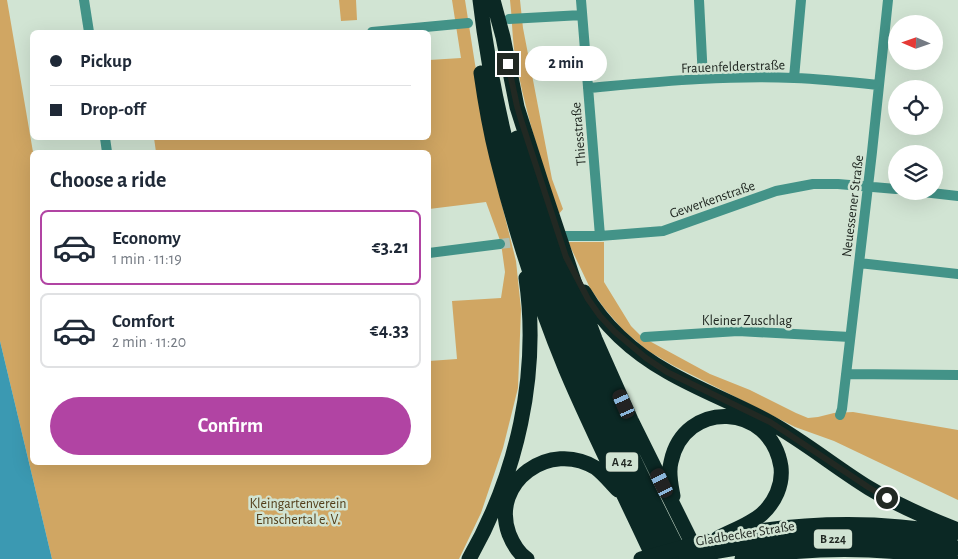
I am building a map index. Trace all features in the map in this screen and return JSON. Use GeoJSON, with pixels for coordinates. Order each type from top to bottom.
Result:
{"type":"FeatureCollection","features":[{"type":"Feature","properties":{"kind":"highway"},"geometry":{"type":"LineString","coordinates":[[470,0],[496,158],[520,242],[545,316],[567,371],[654,559]]}},
{"type":"Feature","properties":{"kind":"highway","name":"A 42"},"geometry":{"type":"LineString","coordinates":[[480,0],[493,87],[514,176],[539,259],[559,316],[594,402],[670,559]]}},
{"type":"Feature","properties":{"kind":"highway"},"geometry":{"type":"LineString","coordinates":[[492,0],[503,37],[517,106],[592,331],[631,420],[677,515],[708,548]]}},
{"type":"Feature","properties":{"kind":"highway","name":"A 42"},"geometry":{"type":"LineString","coordinates":[[492,0],[510,105],[533,201],[570,312],[609,405],[684,559]]}},
{"type":"Feature","properties":{"kind":"highway"},"geometry":{"type":"LineString","coordinates":[[469,559],[482,537],[498,500],[518,433],[528,384],[530,324],[520,242]]}},
{"type":"Feature","properties":{"kind":"highway"},"geometry":{"type":"LineString","coordinates":[[566,257],[600,316],[615,332],[646,358],[667,372],[770,422],[887,498],[921,515],[958,530]]}},
{"type":"Feature","properties":{"kind":"highway"},"geometry":{"type":"LineString","coordinates":[[677,515],[670,480],[670,464],[675,448],[684,434],[698,423],[713,417],[730,416],[746,420],[761,428],[772,441],[779,456],[782,472],[779,489],[772,504],[760,516],[708,548]]}},
{"type":"Feature","properties":{"kind":"highway"},"geometry":{"type":"LineString","coordinates":[[527,559],[521,555],[512,543],[507,528],[506,513],[508,498],[515,484],[526,472],[538,464],[553,459],[568,458],[584,462],[597,469],[608,480],[632,512]]}},
{"type":"Feature","properties":{"kind":"highway"},"geometry":{"type":"LineString","coordinates":[[640,559],[708,548],[779,529],[849,525],[906,528],[958,535]]}},
{"type":"Feature","properties":{"kind":"highway","name":"Gladbecker Straße"},"geometry":{"type":"LineString","coordinates":[[684,559],[708,548],[821,539],[881,539],[958,548]]}},
{"type":"Feature","properties":{"kind":"highway","name":"Gladbecker Straße"},"geometry":{"type":"LineString","coordinates":[[742,559],[796,552],[849,550],[912,554],[950,559]]}},
{"type":"Feature","properties":{"kind":"street"},"geometry":{"type":"LineString","coordinates":[[84,0],[89,30]]}},
{"type":"Feature","properties":{"kind":"street","name":"Thiesstraße"},"geometry":{"type":"LineString","coordinates":[[581,0],[600,236]]}},
{"type":"Feature","properties":{"kind":"street"},"geometry":{"type":"LineString","coordinates":[[699,0],[703,79]]}},
{"type":"Feature","properties":{"kind":"street"},"geometry":{"type":"LineString","coordinates":[[794,78],[801,0]]}},
{"type":"Feature","properties":{"kind":"street","name":"Neuessener Straße"},"geometry":{"type":"LineString","coordinates":[[840,415],[872,152],[888,0]]}},
{"type":"Feature","properties":{"kind":"street"},"geometry":{"type":"LineString","coordinates":[[509,19],[582,15]]}},
{"type":"Feature","properties":{"kind":"street"},"geometry":{"type":"LineString","coordinates":[[407,30],[468,23]]}},
{"type":"Feature","properties":{"kind":"street","name":"Frauenfelderstraße"},"geometry":{"type":"LineString","coordinates":[[588,88],[703,79],[794,78],[878,85]]}},
{"type":"Feature","properties":{"kind":"street","name":"Gewerkenstraße"},"geometry":{"type":"LineString","coordinates":[[565,236],[600,236],[663,231],[776,191],[813,184],[888,188]]}},
{"type":"Feature","properties":{"kind":"street"},"geometry":{"type":"LineString","coordinates":[[943,194],[958,196]]}},
{"type":"Feature","properties":{"kind":"street"},"geometry":{"type":"LineString","coordinates":[[431,253],[500,244]]}},
{"type":"Feature","properties":{"kind":"street"},"geometry":{"type":"LineString","coordinates":[[859,262],[958,274]]}},
{"type":"Feature","properties":{"kind":"street","name":"Kleiner Zuschlag"},"geometry":{"type":"LineString","coordinates":[[644,337],[738,331],[850,337]]}},
{"type":"Feature","properties":{"kind":"street"},"geometry":{"type":"LineString","coordinates":[[846,374],[958,375]]}},
{"type":"Feature","properties":{"kind":"green space","name":"Kleingartenverein Emschertal e. V."},"geometry":{"type":"Polygon","coordinates":[[[0,0],[7,0],[33,150],[30,150],[30,465],[431,465],[431,361],[457,359],[452,301],[501,298],[505,272],[501,243],[486,202],[431,209],[431,150],[156,150],[154,140],[431,140],[431,60],[461,58],[452,0],[465,0],[494,173],[516,261],[521,309],[518,388],[503,448],[481,513],[459,559],[52,559],[0,341],[0,0]]]}},
{"type":"Feature","properties":{"kind":"green space"},"geometry":{"type":"Polygon","coordinates":[[[339,0],[356,0],[357,20],[341,21],[339,0]]]}},
{"type":"Feature","properties":{"kind":"green space"},"geometry":{"type":"Polygon","coordinates":[[[510,0],[520,0],[523,28],[552,179],[563,209],[558,215],[522,91],[514,49],[510,0]]]}},
{"type":"Feature","properties":{"kind":"green space"},"geometry":{"type":"Polygon","coordinates":[[[568,242],[604,242],[604,282],[631,326],[642,337],[710,374],[750,390],[808,418],[834,413],[853,412],[958,430],[958,500],[834,441],[795,427],[648,351],[623,330],[604,308],[590,288],[568,242]]]}},
{"type":"Feature","properties":{"kind":"water"},"geometry":{"type":"Polygon","coordinates":[[[0,341],[52,559],[0,559],[0,341]]]}},
{"type":"Feature","properties":{"kind":"tunnel"},"geometry":{"type":"LineString","coordinates":[[500,244],[524,241]]}},
{"type":"Feature","properties":{"kind":"route"},"geometry":{"type":"LineString","coordinates":[[508,64],[522,123],[566,257],[582,289],[600,316],[628,344],[667,372],[770,422],[887,498]]}}]}
